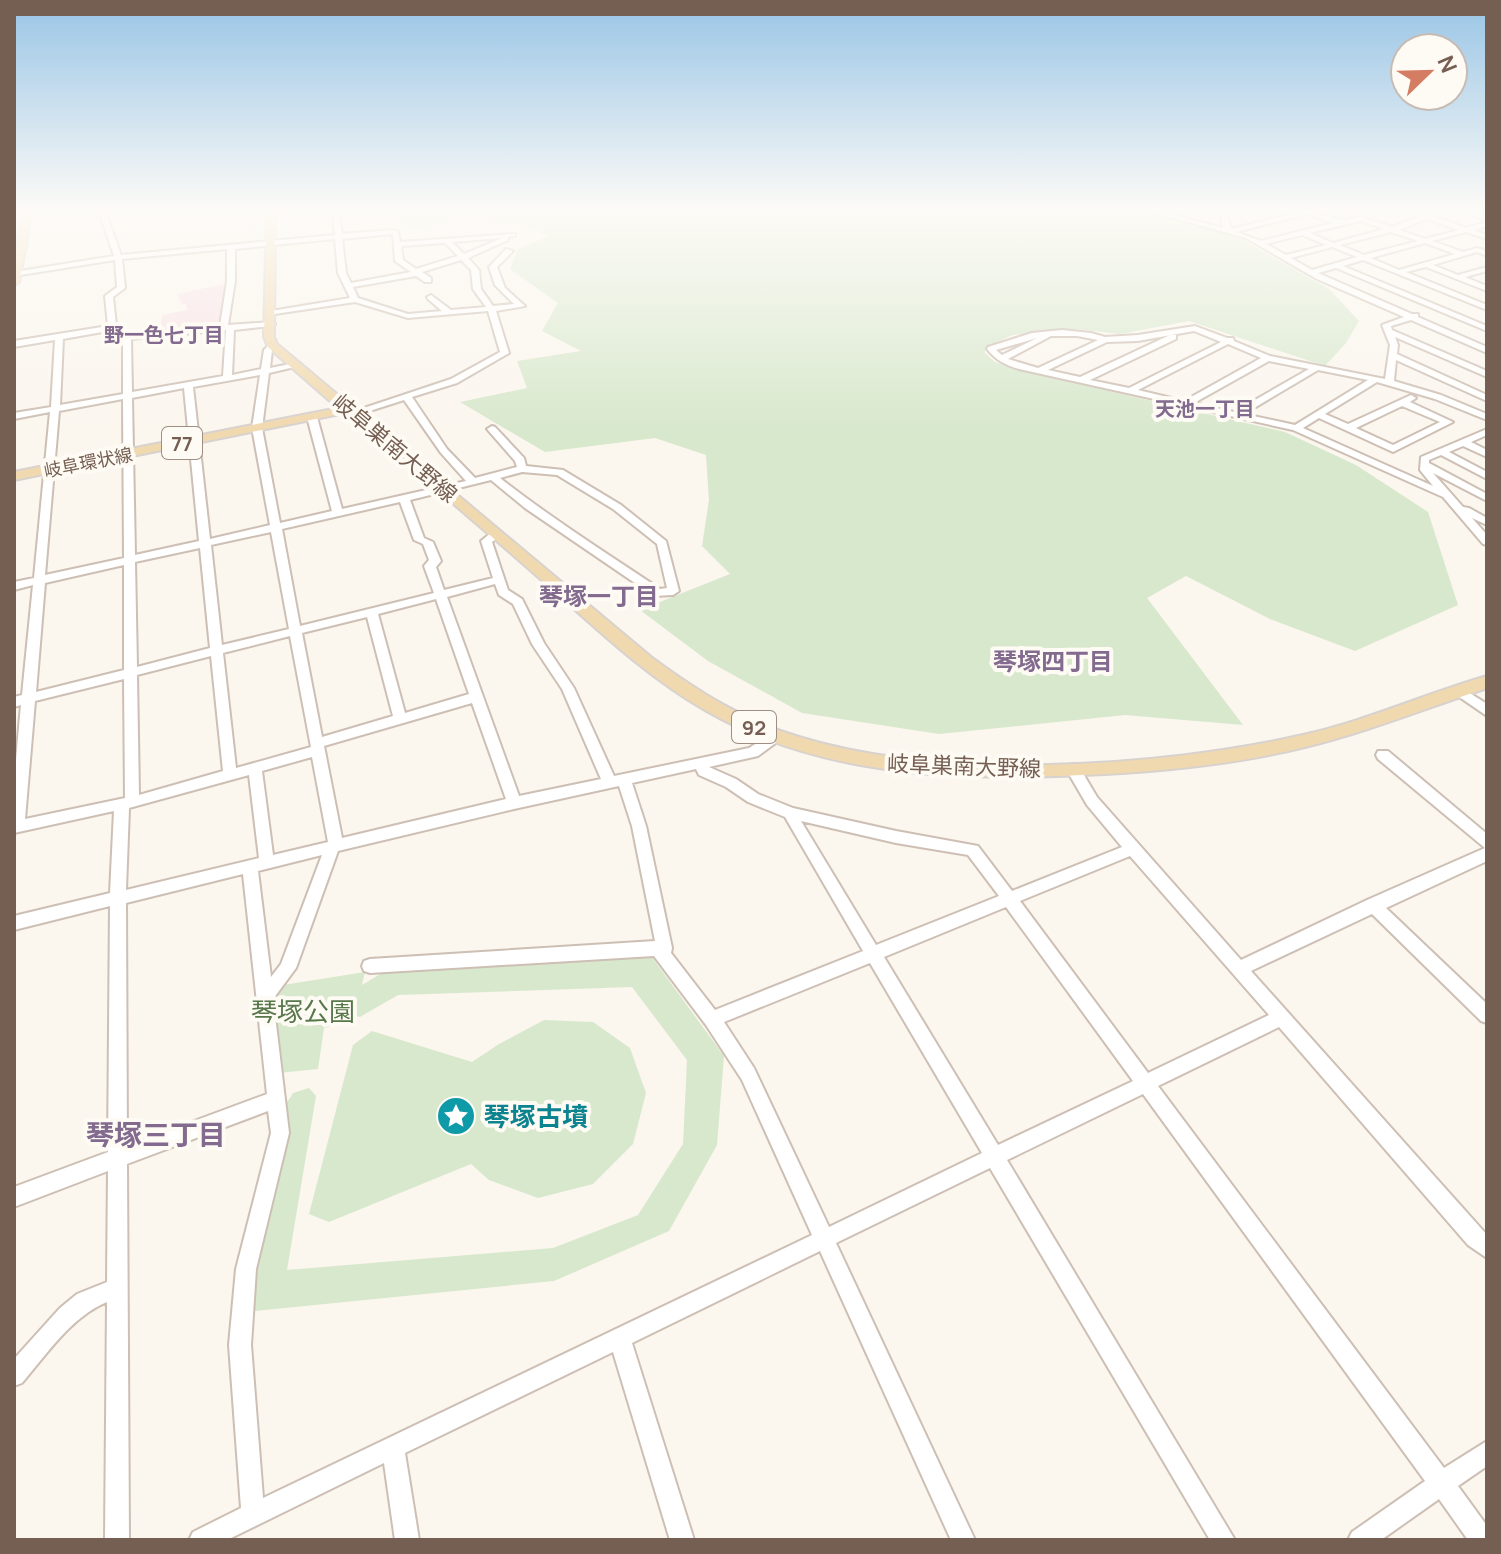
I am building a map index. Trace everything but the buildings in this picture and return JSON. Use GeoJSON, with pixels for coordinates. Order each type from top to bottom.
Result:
{"type":"FeatureCollection","features":[{"type":"Feature","properties":{"kind":"main road"},"geometry":{"type":"LineString","coordinates":[[271,284],[272,345]]}},
{"type":"Feature","properties":{"kind":"main road","name":"岐阜巣南大野線"},"geometry":{"type":"LineString","coordinates":[[272,345],[680,688],[711,707],[826,754],[890,765],[998,771],[1160,765],[1306,740],[1487,682]]}},
{"type":"Feature","properties":{"kind":"main road","name":"岐阜環状線"},"geometry":{"type":"LineString","coordinates":[[14,476],[352,411]]}},
{"type":"Feature","properties":{"kind":"street"},"geometry":{"type":"LineString","coordinates":[[121,284],[121,288],[109,296],[113,338],[227,328],[355,300],[408,316],[521,306],[498,284]]}},
{"type":"Feature","properties":{"kind":"street"},"geometry":{"type":"LineString","coordinates":[[227,378],[231,284]]}},
{"type":"Feature","properties":{"kind":"street"},"geometry":{"type":"LineString","coordinates":[[355,300],[348,286],[363,284]]}},
{"type":"Feature","properties":{"kind":"street"},"geometry":{"type":"LineString","coordinates":[[393,284],[395,289]]}},
{"type":"Feature","properties":{"kind":"street"},"geometry":{"type":"LineString","coordinates":[[352,411],[454,381],[505,353],[492,310],[476,284]]}},
{"type":"Feature","properties":{"kind":"street"},"geometry":{"type":"LineString","coordinates":[[1338,284],[1487,350]]}},
{"type":"Feature","properties":{"kind":"street"},"geometry":{"type":"LineString","coordinates":[[1380,284],[1487,329]]}},
{"type":"Feature","properties":{"kind":"street"},"geometry":{"type":"LineString","coordinates":[[1427,284],[1487,308]]}},
{"type":"Feature","properties":{"kind":"street"},"geometry":{"type":"LineString","coordinates":[[1403,293],[1431,285]]}},
{"type":"Feature","properties":{"kind":"street"},"geometry":{"type":"LineString","coordinates":[[1467,300],[1487,291]]}},
{"type":"Feature","properties":{"kind":"street"},"geometry":{"type":"LineString","coordinates":[[431,297],[449,312]]}},
{"type":"Feature","properties":{"kind":"street"},"geometry":{"type":"LineString","coordinates":[[1389,384],[1394,356],[1391,332],[1386,325],[1438,308]]}},
{"type":"Feature","properties":{"kind":"street"},"geometry":{"type":"LineString","coordinates":[[1476,324],[1487,320]]}},
{"type":"Feature","properties":{"kind":"street"},"geometry":{"type":"LineString","coordinates":[[14,344],[113,328]]}},
{"type":"Feature","properties":{"kind":"street"},"geometry":{"type":"LineString","coordinates":[[1039,371],[1105,340],[1195,328],[1268,358],[1376,379],[1487,417]]}},
{"type":"Feature","properties":{"kind":"street"},"geometry":{"type":"LineString","coordinates":[[1105,340],[1079,332],[1019,336],[991,349],[1013,366],[1296,428],[1443,494]]}},
{"type":"Feature","properties":{"kind":"street"},"geometry":{"type":"LineString","coordinates":[[1082,380],[1173,337],[1174,332]]}},
{"type":"Feature","properties":{"kind":"street"},"geometry":{"type":"LineString","coordinates":[[1391,332],[1487,374]]}},
{"type":"Feature","properties":{"kind":"street"},"geometry":{"type":"LineString","coordinates":[[1001,359],[1047,336]]}},
{"type":"Feature","properties":{"kind":"street"},"geometry":{"type":"LineString","coordinates":[[59,337],[38,581],[21,701],[15,827],[127,803],[255,768],[476,697]]}},
{"type":"Feature","properties":{"kind":"street"},"geometry":{"type":"LineString","coordinates":[[117,1540],[118,899],[127,803],[130,673],[125,396],[127,337]]}},
{"type":"Feature","properties":{"kind":"street"},"geometry":{"type":"LineString","coordinates":[[1132,390],[1230,340]]}},
{"type":"Feature","properties":{"kind":"street"},"geometry":{"type":"LineString","coordinates":[[265,996],[288,968],[334,846],[257,428],[268,350],[272,345]]}},
{"type":"Feature","properties":{"kind":"street"},"geometry":{"type":"LineString","coordinates":[[1394,356],[1486,396]]}},
{"type":"Feature","properties":{"kind":"street"},"geometry":{"type":"LineString","coordinates":[[1188,402],[1268,358]]}},
{"type":"Feature","properties":{"kind":"street"},"geometry":{"type":"LineString","coordinates":[[14,416],[295,366]]}},
{"type":"Feature","properties":{"kind":"street"},"geometry":{"type":"LineString","coordinates":[[1238,413],[1315,369]]}},
{"type":"Feature","properties":{"kind":"street"},"geometry":{"type":"LineString","coordinates":[[1296,428],[1376,379]]}},
{"type":"Feature","properties":{"kind":"street"},"geometry":{"type":"LineString","coordinates":[[188,385],[230,774]]}},
{"type":"Feature","properties":{"kind":"street"},"geometry":{"type":"LineString","coordinates":[[1348,428],[1421,392]]}},
{"type":"Feature","properties":{"kind":"street"},"geometry":{"type":"LineString","coordinates":[[407,397],[444,451],[472,481]]}},
{"type":"Feature","properties":{"kind":"street"},"geometry":{"type":"LineString","coordinates":[[1318,414],[1393,449],[1448,422],[1402,402]]}},
{"type":"Feature","properties":{"kind":"street"},"geometry":{"type":"LineString","coordinates":[[312,417],[338,514]]}},
{"type":"Feature","properties":{"kind":"street"},"geometry":{"type":"LineString","coordinates":[[492,429],[520,460],[522,469]]}},
{"type":"Feature","properties":{"kind":"street"},"geometry":{"type":"LineString","coordinates":[[1467,444],[1487,432]]}},
{"type":"Feature","properties":{"kind":"street"},"geometry":{"type":"LineString","coordinates":[[1487,440],[1424,459],[1425,470],[1443,494],[1487,542]]}},
{"type":"Feature","properties":{"kind":"street"},"geometry":{"type":"LineString","coordinates":[[1467,444],[1487,454]]}},
{"type":"Feature","properties":{"kind":"street"},"geometry":{"type":"LineString","coordinates":[[1442,452],[1487,476]]}},
{"type":"Feature","properties":{"kind":"street"},"geometry":{"type":"LineString","coordinates":[[1426,465],[1487,498]]}},
{"type":"Feature","properties":{"kind":"street"},"geometry":{"type":"LineString","coordinates":[[14,586],[404,499],[522,469],[559,472],[617,507],[662,543],[673,591],[658,593],[529,506],[493,477]]}},
{"type":"Feature","properties":{"kind":"street"},"geometry":{"type":"LineString","coordinates":[[404,499],[419,540],[428,542],[435,561],[430,566],[514,803]]}},
{"type":"Feature","properties":{"kind":"street"},"geometry":{"type":"LineString","coordinates":[[1461,511],[1467,510],[1487,522]]}},
{"type":"Feature","properties":{"kind":"street"},"geometry":{"type":"LineString","coordinates":[[496,534],[486,541],[503,592],[518,602],[538,644],[568,688],[639,826],[664,948],[662,955],[712,1019],[748,1074],[963,1540]]}},
{"type":"Feature","properties":{"kind":"street"},"geometry":{"type":"LineString","coordinates":[[21,701],[498,580]]}},
{"type":"Feature","properties":{"kind":"street"},"geometry":{"type":"LineString","coordinates":[[372,612],[400,719]]}},
{"type":"Feature","properties":{"kind":"street"},"geometry":{"type":"LineString","coordinates":[[1460,691],[1487,711]]}},
{"type":"Feature","properties":{"kind":"street"},"geometry":{"type":"LineString","coordinates":[[14,923],[514,803],[701,765],[753,752],[776,736]]}},
{"type":"Feature","properties":{"kind":"street"},"geometry":{"type":"LineString","coordinates":[[1383,755],[1487,843]]}},
{"type":"Feature","properties":{"kind":"street"},"geometry":{"type":"LineString","coordinates":[[701,765],[704,771],[731,783],[753,798],[791,813],[896,837],[973,850],[1483,1540]]}},
{"type":"Feature","properties":{"kind":"street"},"geometry":{"type":"LineString","coordinates":[[253,1514],[240,1345],[246,1269],[280,1133],[265,996],[255,768]]}},
{"type":"Feature","properties":{"kind":"street"},"geometry":{"type":"LineString","coordinates":[[1073,769],[1086,793],[1133,849],[1487,1248]]}},
{"type":"Feature","properties":{"kind":"street"},"geometry":{"type":"LineString","coordinates":[[791,813],[1223,1540]]}},
{"type":"Feature","properties":{"kind":"street"},"geometry":{"type":"LineString","coordinates":[[712,1019],[1133,849]]}},
{"type":"Feature","properties":{"kind":"street"},"geometry":{"type":"LineString","coordinates":[[1239,969],[1487,854]]}},
{"type":"Feature","properties":{"kind":"street"},"geometry":{"type":"LineString","coordinates":[[1373,905],[1487,1015]]}},
{"type":"Feature","properties":{"kind":"street"},"geometry":{"type":"LineString","coordinates":[[370,966],[664,948]]}},
{"type":"Feature","properties":{"kind":"street"},"geometry":{"type":"LineString","coordinates":[[201,1540],[1283,1017]]}},
{"type":"Feature","properties":{"kind":"street"},"geometry":{"type":"LineString","coordinates":[[14,1197],[277,1099]]}},
{"type":"Feature","properties":{"kind":"street"},"geometry":{"type":"LineString","coordinates":[[14,1375],[67,1315],[84,1301],[117,1288]]}},
{"type":"Feature","properties":{"kind":"street"},"geometry":{"type":"LineString","coordinates":[[620,1339],[682,1540]]}},
{"type":"Feature","properties":{"kind":"street"},"geometry":{"type":"LineString","coordinates":[[393,1448],[407,1540]]}},
{"type":"Feature","properties":{"kind":"street"},"geometry":{"type":"LineString","coordinates":[[1360,1540],[1487,1452]]}},
{"type":"Feature","properties":{"kind":"shaded area"},"geometry":{"type":"Polygon","coordinates":[[[229,284],[220,327],[142,335],[144,327],[161,325],[162,315],[187,310],[177,294],[229,284]]]}},
{"type":"Feature","properties":{"kind":"green space"},"geometry":{"type":"Polygon","coordinates":[[[530,284],[1319,284],[1329,289],[1359,321],[1346,343],[1325,366],[1189,321],[1120,334],[1076,329],[1012,335],[985,348],[985,353],[995,362],[1053,378],[1285,432],[1356,465],[1428,512],[1458,605],[1355,651],[1270,619],[1186,576],[1147,598],[1243,725],[1125,715],[939,734],[802,713],[708,661],[640,610],[730,574],[702,546],[709,500],[706,455],[655,438],[545,452],[460,402],[527,388],[517,361],[581,351],[542,331],[558,303],[530,284]]]}},
{"type":"Feature","properties":{"kind":"green space","name":"琴塚公園"},"geometry":{"type":"Polygon","coordinates":[[[651,956],[724,1056],[717,1145],[669,1231],[554,1281],[255,1311],[252,1269],[284,1107],[293,1093],[309,1088],[316,1096],[287,1270],[553,1248],[638,1215],[683,1144],[687,1060],[632,987],[398,995],[360,1017],[353,1015],[350,1021],[324,1028],[318,1069],[278,1073],[274,994],[283,985],[365,972],[362,985],[387,970],[651,956]]]}},
{"type":"Feature","properties":{"kind":"green space"},"geometry":{"type":"Polygon","coordinates":[[[544,1020],[593,1022],[630,1048],[646,1093],[633,1144],[593,1184],[538,1198],[489,1180],[471,1164],[329,1222],[309,1214],[353,1045],[372,1031],[472,1062],[544,1020]]]}},
{"type":"Feature","properties":{"kind":"place","name":"琴塚古墳"},"geometry":{"type":"Point","coordinates":[456,1116]}},
{"type":"Feature","properties":{"kind":"district","name":"野一色七丁目"},"geometry":{"type":"Point","coordinates":[164,334]}},
{"type":"Feature","properties":{"kind":"district","name":"天池一丁目"},"geometry":{"type":"Point","coordinates":[1205,408]}},
{"type":"Feature","properties":{"kind":"district","name":"琴塚一丁目"},"geometry":{"type":"Point","coordinates":[599,595]}},
{"type":"Feature","properties":{"kind":"district","name":"琴塚四丁目"},"geometry":{"type":"Point","coordinates":[1053,660]}},
{"type":"Feature","properties":{"kind":"district","name":"琴塚三丁目"},"geometry":{"type":"Point","coordinates":[156,1134]}}]}
